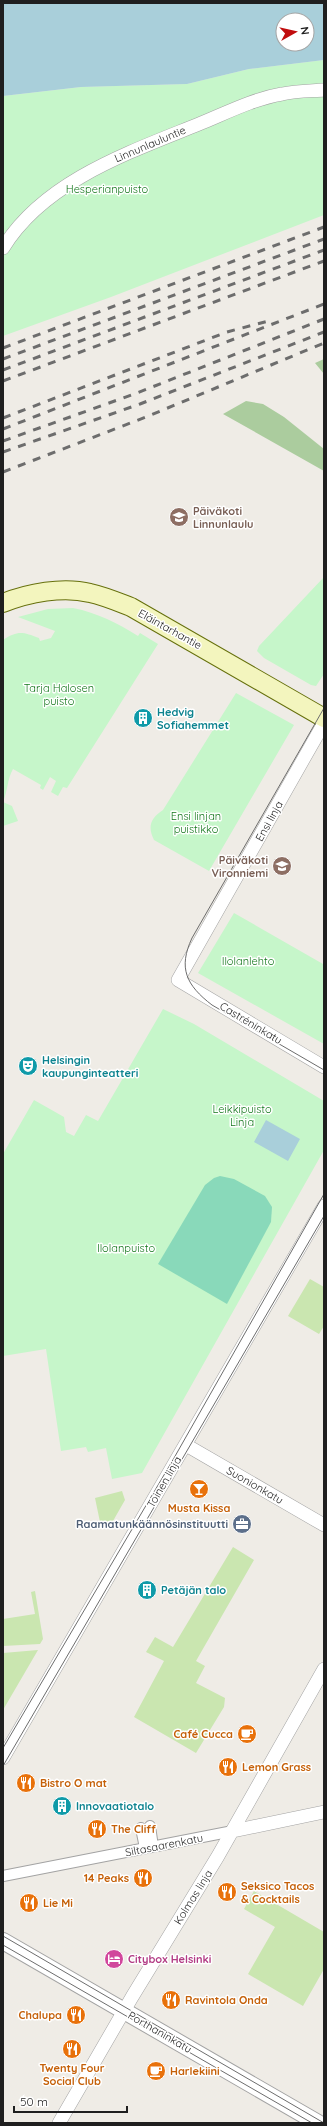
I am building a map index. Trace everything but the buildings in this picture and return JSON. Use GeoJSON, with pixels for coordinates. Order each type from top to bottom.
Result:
{"type":"FeatureCollection","features":[{"type":"Feature","properties":{"kind":"main road","name":"Eläintarhantie"},"geometry":{"type":"LineString","coordinates":[[3,603],[14,598],[66,590],[89,592],[106,598],[131,607],[324,718]]}},
{"type":"Feature","properties":{"kind":"street","name":"Linnunlauluntie"},"geometry":{"type":"LineString","coordinates":[[3,248],[12,234],[40,206],[69,184],[109,162],[153,142],[250,103],[282,94],[324,90]]}},
{"type":"Feature","properties":{"kind":"street","name":"Ensi linja"},"geometry":{"type":"LineString","coordinates":[[178,980],[324,723]]}},
{"type":"Feature","properties":{"kind":"street","name":"Castréninkatu"},"geometry":{"type":"LineString","coordinates":[[178,980],[324,1067]]}},
{"type":"Feature","properties":{"kind":"street","name":"Toinen linja"},"geometry":{"type":"LineString","coordinates":[[3,1758],[324,1206]]}},
{"type":"Feature","properties":{"kind":"street","name":"Suonionkatu"},"geometry":{"type":"LineString","coordinates":[[186,1445],[324,1525]]}},
{"type":"Feature","properties":{"kind":"street","name":"Kolmas linja"},"geometry":{"type":"LineString","coordinates":[[59,2123],[124,2011],[233,1831],[324,1669]]}},
{"type":"Feature","properties":{"kind":"street","name":"Siltasaarenkatu"},"geometry":{"type":"LineString","coordinates":[[3,1876],[324,1812]]}},
{"type":"Feature","properties":{"kind":"street"},"geometry":{"type":"LineString","coordinates":[[145,1827],[149,1848]]}},
{"type":"Feature","properties":{"kind":"street","name":"Porthaninkatu"},"geometry":{"type":"LineString","coordinates":[[3,1941],[318,2123]]}},
{"type":"Feature","properties":{"kind":"green space","name":"Hesperianpuisto"},"geometry":{"type":"Polygon","coordinates":[[[324,60],[324,215],[111,297],[3,336],[3,96],[81,87],[187,84],[249,69],[324,60]]]}},
{"type":"Feature","properties":{"kind":"green space"},"geometry":{"type":"Polygon","coordinates":[[[324,359],[324,374],[315,363],[324,359]]]}},
{"type":"Feature","properties":{"kind":"green space"},"geometry":{"type":"Polygon","coordinates":[[[246,401],[263,404],[284,417],[324,449],[324,471],[223,414],[246,401]]]}},
{"type":"Feature","properties":{"kind":"green space"},"geometry":{"type":"Polygon","coordinates":[[[324,577],[324,674],[316,686],[311,685],[264,658],[257,651],[259,646],[324,577]]]}},
{"type":"Feature","properties":{"kind":"green space","name":"Tarja Halosen puisto"},"geometry":{"type":"Polygon","coordinates":[[[73,608],[107,619],[138,636],[140,633],[158,644],[67,788],[63,787],[58,796],[51,792],[56,781],[50,777],[43,790],[40,788],[41,785],[13,769],[3,802],[3,640],[17,633],[21,633],[39,638],[40,641],[51,638],[55,631],[18,617],[48,609],[73,608]]]}},
{"type":"Feature","properties":{"kind":"green space","name":"Ensi linjan puistikko"},"geometry":{"type":"Polygon","coordinates":[[[236,693],[294,725],[209,871],[154,840],[151,831],[151,823],[153,819],[163,810],[236,693]]]}},
{"type":"Feature","properties":{"kind":"green space"},"geometry":{"type":"Polygon","coordinates":[[[3,802],[12,806],[18,821],[3,826],[3,802]]]}},
{"type":"Feature","properties":{"kind":"green space","name":"Ilolanlehto"},"geometry":{"type":"Polygon","coordinates":[[[234,913],[323,964],[324,963],[324,1044],[198,973],[234,913]]]}},
{"type":"Feature","properties":{"kind":"green space","name":"Ilolanpuisto"},"geometry":{"type":"Polygon","coordinates":[[[163,1009],[194,1024],[324,1101],[324,1150],[142,1473],[112,1479],[106,1448],[88,1452],[86,1447],[61,1451],[46,1349],[3,1356],[3,1154],[34,1100],[64,1117],[66,1132],[74,1136],[86,1115],[98,1121],[163,1009]]]}},
{"type":"Feature","properties":{"kind":"green space"},"geometry":{"type":"Polygon","coordinates":[[[220,1176],[234,1179],[265,1196],[272,1207],[271,1222],[227,1304],[158,1264],[205,1185],[214,1178],[220,1176]]]}},
{"type":"Feature","properties":{"kind":"green space"},"geometry":{"type":"Polygon","coordinates":[[[310,1279],[324,1287],[324,1326],[319,1334],[288,1316],[310,1279]]]}},
{"type":"Feature","properties":{"kind":"green space"},"geometry":{"type":"Polygon","coordinates":[[[122,1491],[125,1500],[109,1528],[100,1522],[95,1498],[122,1491]]]}},
{"type":"Feature","properties":{"kind":"green space"},"geometry":{"type":"Polygon","coordinates":[[[233,1547],[254,1560],[196,1661],[205,1666],[196,1683],[225,1698],[224,1707],[196,1753],[134,1717],[164,1661],[146,1652],[155,1637],[173,1647],[233,1547]]]}},
{"type":"Feature","properties":{"kind":"green space"},"geometry":{"type":"Polygon","coordinates":[[[35,1591],[43,1639],[40,1644],[3,1646],[3,1619],[35,1614],[31,1592],[35,1591]]]}},
{"type":"Feature","properties":{"kind":"green space"},"geometry":{"type":"Polygon","coordinates":[[[38,1650],[3,1710],[3,1653],[38,1650]]]}},
{"type":"Feature","properties":{"kind":"green space"},"geometry":{"type":"Polygon","coordinates":[[[254,1891],[324,1932],[324,1969],[303,2006],[248,1974],[275,1927],[244,1909],[254,1891]]]}},
{"type":"Feature","properties":{"kind":"water"},"geometry":{"type":"Polygon","coordinates":[[[3,3],[324,3],[324,60],[249,69],[187,84],[81,87],[3,96],[3,3]]]}},
{"type":"Feature","properties":{"kind":"water"},"geometry":{"type":"Polygon","coordinates":[[[266,1120],[300,1139],[288,1161],[254,1142],[266,1120]]]}},
{"type":"Feature","properties":{"kind":"tram line"},"geometry":{"type":"LineString","coordinates":[[324,708],[192,938],[188,949],[185,967],[191,983],[203,998],[212,1005],[324,1070]]}},
{"type":"Feature","properties":{"kind":"tram line"},"geometry":{"type":"LineString","coordinates":[[3,1748],[174,1458],[324,1194]]}},
{"type":"Feature","properties":{"kind":"tram line"},"geometry":{"type":"LineString","coordinates":[[3,1766],[324,1216]]}},
{"type":"Feature","properties":{"kind":"tram line"},"geometry":{"type":"LineString","coordinates":[[3,1936],[324,2123]]}},
{"type":"Feature","properties":{"kind":"tram line"},"geometry":{"type":"LineString","coordinates":[[3,1945],[312,2123]]}},
{"type":"Feature","properties":{"kind":"railway"},"geometry":{"type":"LineString","coordinates":[[3,348],[324,227]]}},
{"type":"Feature","properties":{"kind":"railway"},"geometry":{"type":"LineString","coordinates":[[3,359],[324,239]]}},
{"type":"Feature","properties":{"kind":"railway"},"geometry":{"type":"LineString","coordinates":[[3,370],[324,250]]}},
{"type":"Feature","properties":{"kind":"railway"},"geometry":{"type":"LineString","coordinates":[[3,381],[324,261]]}},
{"type":"Feature","properties":{"kind":"railway"},"geometry":{"type":"LineString","coordinates":[[3,429],[324,304]]}},
{"type":"Feature","properties":{"kind":"railway"},"geometry":{"type":"LineString","coordinates":[[3,441],[137,393],[324,319]]}},
{"type":"Feature","properties":{"kind":"railway"},"geometry":{"type":"LineString","coordinates":[[3,418],[227,332],[272,320]]}},
{"type":"Feature","properties":{"kind":"railway"},"geometry":{"type":"LineString","coordinates":[[3,452],[140,404],[324,332]]}},
{"type":"Feature","properties":{"kind":"railway"},"geometry":{"type":"LineString","coordinates":[[3,472],[146,417],[324,343]]}},
{"type":"Feature","properties":{"kind":"place","name":"Päiväkoti Linnunlaulu"},"geometry":{"type":"Point","coordinates":[179,517]}},
{"type":"Feature","properties":{"kind":"place","name":"Hedvig Sofiahemmet"},"geometry":{"type":"Point","coordinates":[143,718]}},
{"type":"Feature","properties":{"kind":"place","name":"Päiväkoti Vironniemi"},"geometry":{"type":"Point","coordinates":[282,866]}},
{"type":"Feature","properties":{"kind":"place","name":"Helsingin kaupunginteatteri"},"geometry":{"type":"Point","coordinates":[28,1066]}},
{"type":"Feature","properties":{"kind":"place","name":"Musta Kissa"},"geometry":{"type":"Point","coordinates":[199,1489]}},
{"type":"Feature","properties":{"kind":"place","name":"Raamatunkäännösinstituutti"},"geometry":{"type":"Point","coordinates":[242,1524]}},
{"type":"Feature","properties":{"kind":"place","name":"Petäjän talo"},"geometry":{"type":"Point","coordinates":[147,1590]}},
{"type":"Feature","properties":{"kind":"place","name":"Café Cucca"},"geometry":{"type":"Point","coordinates":[247,1734]}},
{"type":"Feature","properties":{"kind":"place","name":"Lemon Grass"},"geometry":{"type":"Point","coordinates":[228,1767]}},
{"type":"Feature","properties":{"kind":"place","name":"Bistro O mat"},"geometry":{"type":"Point","coordinates":[26,1783]}},
{"type":"Feature","properties":{"kind":"place","name":"Innovaatiotalo"},"geometry":{"type":"Point","coordinates":[62,1806]}},
{"type":"Feature","properties":{"kind":"place","name":"The Cliff"},"geometry":{"type":"Point","coordinates":[97,1829]}},
{"type":"Feature","properties":{"kind":"place","name":"14 Peaks"},"geometry":{"type":"Point","coordinates":[143,1878]}},
{"type":"Feature","properties":{"kind":"place","name":"Seksico Tacos & Cocktails"},"geometry":{"type":"Point","coordinates":[227,1892]}},
{"type":"Feature","properties":{"kind":"place","name":"Lie Mi"},"geometry":{"type":"Point","coordinates":[29,1903]}},
{"type":"Feature","properties":{"kind":"place","name":"Citybox Helsinki"},"geometry":{"type":"Point","coordinates":[114,1959]}},
{"type":"Feature","properties":{"kind":"place","name":"Ravintola Onda"},"geometry":{"type":"Point","coordinates":[171,2000]}},
{"type":"Feature","properties":{"kind":"place","name":"Chalupa"},"geometry":{"type":"Point","coordinates":[76,2015]}},
{"type":"Feature","properties":{"kind":"place","name":"Twenty Four Social Club"},"geometry":{"type":"Point","coordinates":[72,2049]}},
{"type":"Feature","properties":{"kind":"place","name":"Harlekiini"},"geometry":{"type":"Point","coordinates":[156,2071]}},
{"type":"Feature","properties":{"kind":"park label","name":"Leikkipuisto Linja"},"geometry":{"type":"Point","coordinates":[242,1115]}}]}
